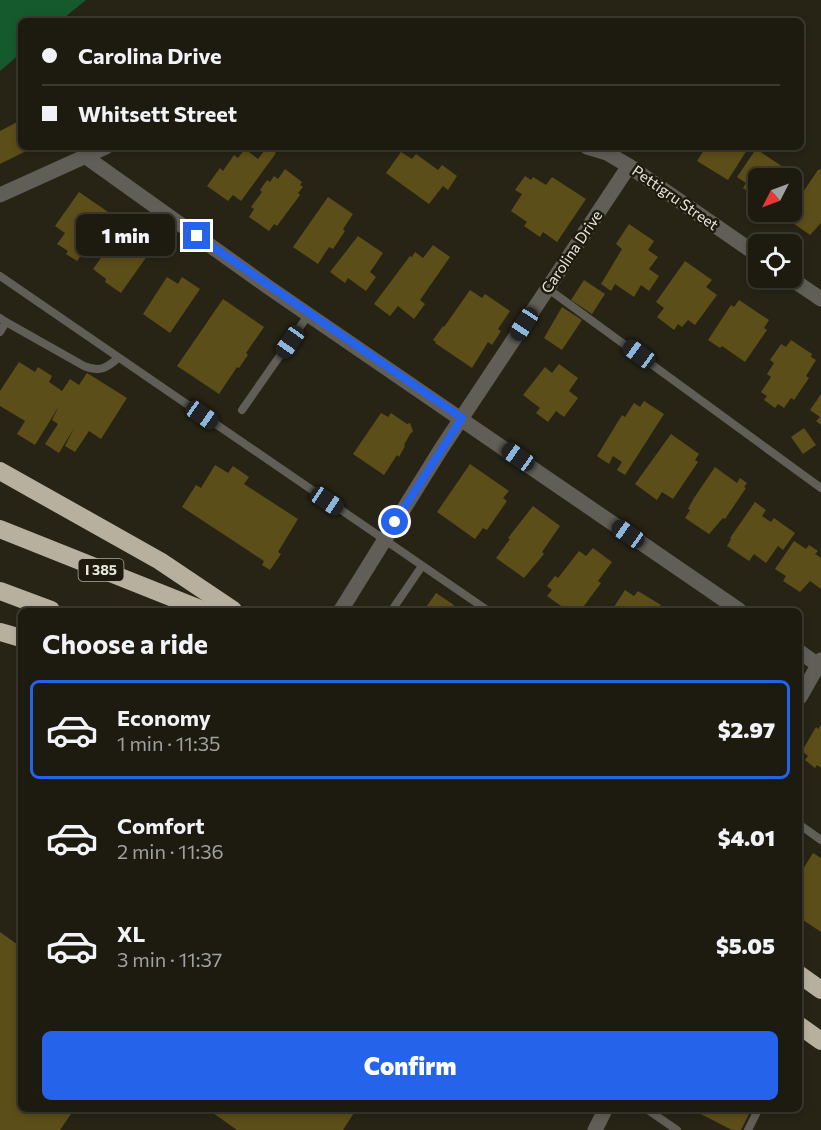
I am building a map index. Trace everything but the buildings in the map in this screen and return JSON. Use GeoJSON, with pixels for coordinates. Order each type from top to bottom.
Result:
{"type":"FeatureCollection","features":[{"type":"Feature","properties":{"kind":"highway"},"geometry":{"type":"LineString","coordinates":[[0,471],[160,561],[230,608]]}},
{"type":"Feature","properties":{"kind":"highway","name":"I 385"},"geometry":{"type":"LineString","coordinates":[[0,530],[198,608]]}},
{"type":"Feature","properties":{"kind":"highway"},"geometry":{"type":"LineString","coordinates":[[0,591],[46,608]]}},
{"type":"Feature","properties":{"kind":"highway"},"geometry":{"type":"LineString","coordinates":[[0,632],[18,637]]}},
{"type":"Feature","properties":{"kind":"highway"},"geometry":{"type":"LineString","coordinates":[[802,976],[821,990]]}},
{"type":"Feature","properties":{"kind":"highway"},"geometry":{"type":"LineString","coordinates":[[802,1032],[821,1041]]}},
{"type":"Feature","properties":{"kind":"street"},"geometry":{"type":"LineString","coordinates":[[0,195],[100,150]]}},
{"type":"Feature","properties":{"kind":"street","name":"Pettigru Street"},"geometry":{"type":"LineString","coordinates":[[597,150],[607,153],[628,166],[748,248]]}},
{"type":"Feature","properties":{"kind":"street"},"geometry":{"type":"LineString","coordinates":[[86,157],[309,315],[736,608]]}},
{"type":"Feature","properties":{"kind":"street","name":"Carolina Drive"},"geometry":{"type":"LineString","coordinates":[[342,608],[383,540],[628,166]]}},
{"type":"Feature","properties":{"kind":"street"},"geometry":{"type":"LineString","coordinates":[[802,286],[821,299]]}},
{"type":"Feature","properties":{"kind":"street"},"geometry":{"type":"LineString","coordinates":[[802,653],[820,664],[802,694]]}},
{"type":"Feature","properties":{"kind":"street"},"geometry":{"type":"LineString","coordinates":[[595,1130],[604,1112]]}},
{"type":"Feature","properties":{"kind":"lane"},"geometry":{"type":"LineString","coordinates":[[0,276],[483,608]]}},
{"type":"Feature","properties":{"kind":"lane"},"geometry":{"type":"LineString","coordinates":[[547,288],[821,488]]}},
{"type":"Feature","properties":{"kind":"lane"},"geometry":{"type":"LineString","coordinates":[[242,410],[309,315]]}},
{"type":"Feature","properties":{"kind":"lane"},"geometry":{"type":"LineString","coordinates":[[0,332],[3,320],[94,370],[102,370],[118,357]]}},
{"type":"Feature","properties":{"kind":"lane"},"geometry":{"type":"LineString","coordinates":[[393,608],[422,566]]}},
{"type":"Feature","properties":{"kind":"lane"},"geometry":{"type":"LineString","coordinates":[[802,826],[821,840]]}},
{"type":"Feature","properties":{"kind":"lane"},"geometry":{"type":"LineString","coordinates":[[651,1112],[677,1130]]}},
{"type":"Feature","properties":{"kind":"lane"},"geometry":{"type":"LineString","coordinates":[[748,1130],[757,1112]]}},
{"type":"Feature","properties":{"kind":"green space"},"geometry":{"type":"Polygon","coordinates":[[[0,0],[86,0],[64,18],[18,18],[18,56],[0,71],[0,0]]]}},
{"type":"Feature","properties":{"kind":"route"},"geometry":{"type":"LineString","coordinates":[[197,236],[462,418],[395,522]]}}]}
